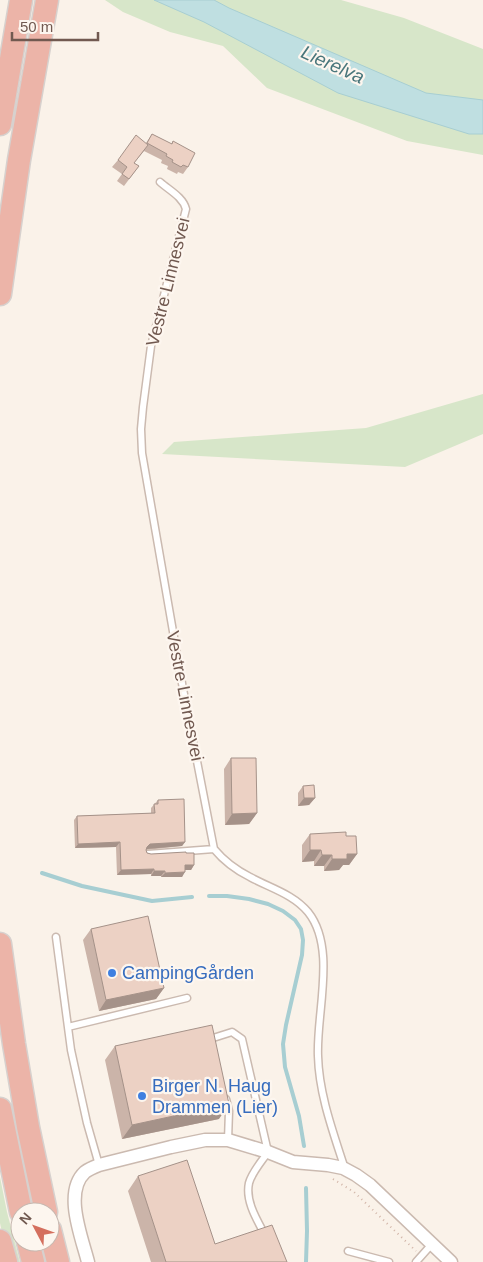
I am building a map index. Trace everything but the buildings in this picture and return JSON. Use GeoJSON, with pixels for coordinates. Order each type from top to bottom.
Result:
{"type":"FeatureCollection","features":[{"type":"Feature","properties":{"kind":"highway"},"geometry":{"type":"LineString","coordinates":[[0,124],[21,0]]}},
{"type":"Feature","properties":{"kind":"highway"},"geometry":{"type":"LineString","coordinates":[[0,294],[19,160],[47,0]]}},
{"type":"Feature","properties":{"kind":"highway"},"geometry":{"type":"LineString","coordinates":[[0,90],[10,68]]}},
{"type":"Feature","properties":{"kind":"highway"},"geometry":{"type":"LineString","coordinates":[[0,944],[28,1127],[44,1202]]}},
{"type":"Feature","properties":{"kind":"highway"},"geometry":{"type":"LineString","coordinates":[[0,1109],[19,1202]]}},
{"type":"Feature","properties":{"kind":"highway"},"geometry":{"type":"LineString","coordinates":[[0,1241],[5,1262]]}},
{"type":"Feature","properties":{"kind":"highway"},"geometry":{"type":"LineString","coordinates":[[0,1257],[5,1262]]}},
{"type":"Feature","properties":{"kind":"street"},"geometry":{"type":"LineString","coordinates":[[88,1262],[75,1210],[76,1187],[81,1177],[89,1170],[99,1166],[205,1140],[228,1140],[293,1162],[337,1167],[356,1175],[370,1185],[451,1262]]}},
{"type":"Feature","properties":{"kind":"lane","name":"Vestre Linnesvei"},"geometry":{"type":"LineString","coordinates":[[160,182],[184,203],[186,209],[151,346],[142,406],[142,453],[182,689],[214,849]]}},
{"type":"Feature","properties":{"kind":"lane"},"geometry":{"type":"LineString","coordinates":[[148,854],[214,849],[231,865],[298,902],[308,912],[318,931],[322,946],[323,962],[318,1057],[321,1085],[343,1163],[337,1167]]}},
{"type":"Feature","properties":{"kind":"lane"},"geometry":{"type":"LineString","coordinates":[[56,936],[76,1073],[99,1166]]}},
{"type":"Feature","properties":{"kind":"lane"},"geometry":{"type":"LineString","coordinates":[[68,1027],[187,998]]}},
{"type":"Feature","properties":{"kind":"lane"},"geometry":{"type":"LineString","coordinates":[[212,1048],[210,1039],[232,1032],[242,1039],[268,1152],[249,1181],[248,1194],[257,1221],[266,1235],[269,1244]]}},
{"type":"Feature","properties":{"kind":"lane"},"geometry":{"type":"LineString","coordinates":[[224,1093],[229,1111],[228,1140]]}},
{"type":"Feature","properties":{"kind":"lane"},"geometry":{"type":"LineString","coordinates":[[416,1262],[432,1244]]}},
{"type":"Feature","properties":{"kind":"lane"},"geometry":{"type":"LineString","coordinates":[[348,1251],[388,1262]]}},
{"type":"Feature","properties":{"kind":"path"},"geometry":{"type":"LineString","coordinates":[[337,1167],[329,1176],[354,1192],[422,1256]]}},
{"type":"Feature","properties":{"kind":"green space"},"geometry":{"type":"Polygon","coordinates":[[[105,0],[341,0],[404,18],[483,49],[483,155],[407,141],[267,88],[223,46],[170,32],[123,12],[105,0]]]}},
{"type":"Feature","properties":{"kind":"green space"},"geometry":{"type":"Polygon","coordinates":[[[483,394],[483,434],[405,467],[162,454],[174,442],[366,428],[483,394]]]}},
{"type":"Feature","properties":{"kind":"green space"},"geometry":{"type":"Polygon","coordinates":[[[0,1177],[10,1224],[10,1252],[17,1252],[20,1262],[12,1262],[0,1223],[0,1177]]]}},
{"type":"Feature","properties":{"kind":"water","name":"Lierelva"},"geometry":{"type":"Polygon","coordinates":[[[154,0],[214,0],[426,93],[483,100],[483,134],[469,134],[338,93],[204,22],[154,0]]]}},
{"type":"Feature","properties":{"kind":"waterway"},"geometry":{"type":"LineString","coordinates":[[42,873],[82,886],[152,901],[192,897]]}},
{"type":"Feature","properties":{"kind":"waterway"},"geometry":{"type":"LineString","coordinates":[[209,896],[227,896],[268,904],[283,911],[295,920],[301,929],[303,940],[302,955],[283,1044],[285,1067],[299,1116],[304,1146]]}},
{"type":"Feature","properties":{"kind":"waterway"},"geometry":{"type":"LineString","coordinates":[[306,1188],[306,1262]]}},
{"type":"Feature","properties":{"kind":"place","name":"CampingGården"},"geometry":{"type":"Point","coordinates":[112,973]}},
{"type":"Feature","properties":{"kind":"place","name":"Birger N. Haug Drammen (Lier)"},"geometry":{"type":"Point","coordinates":[142,1096]}}]}
